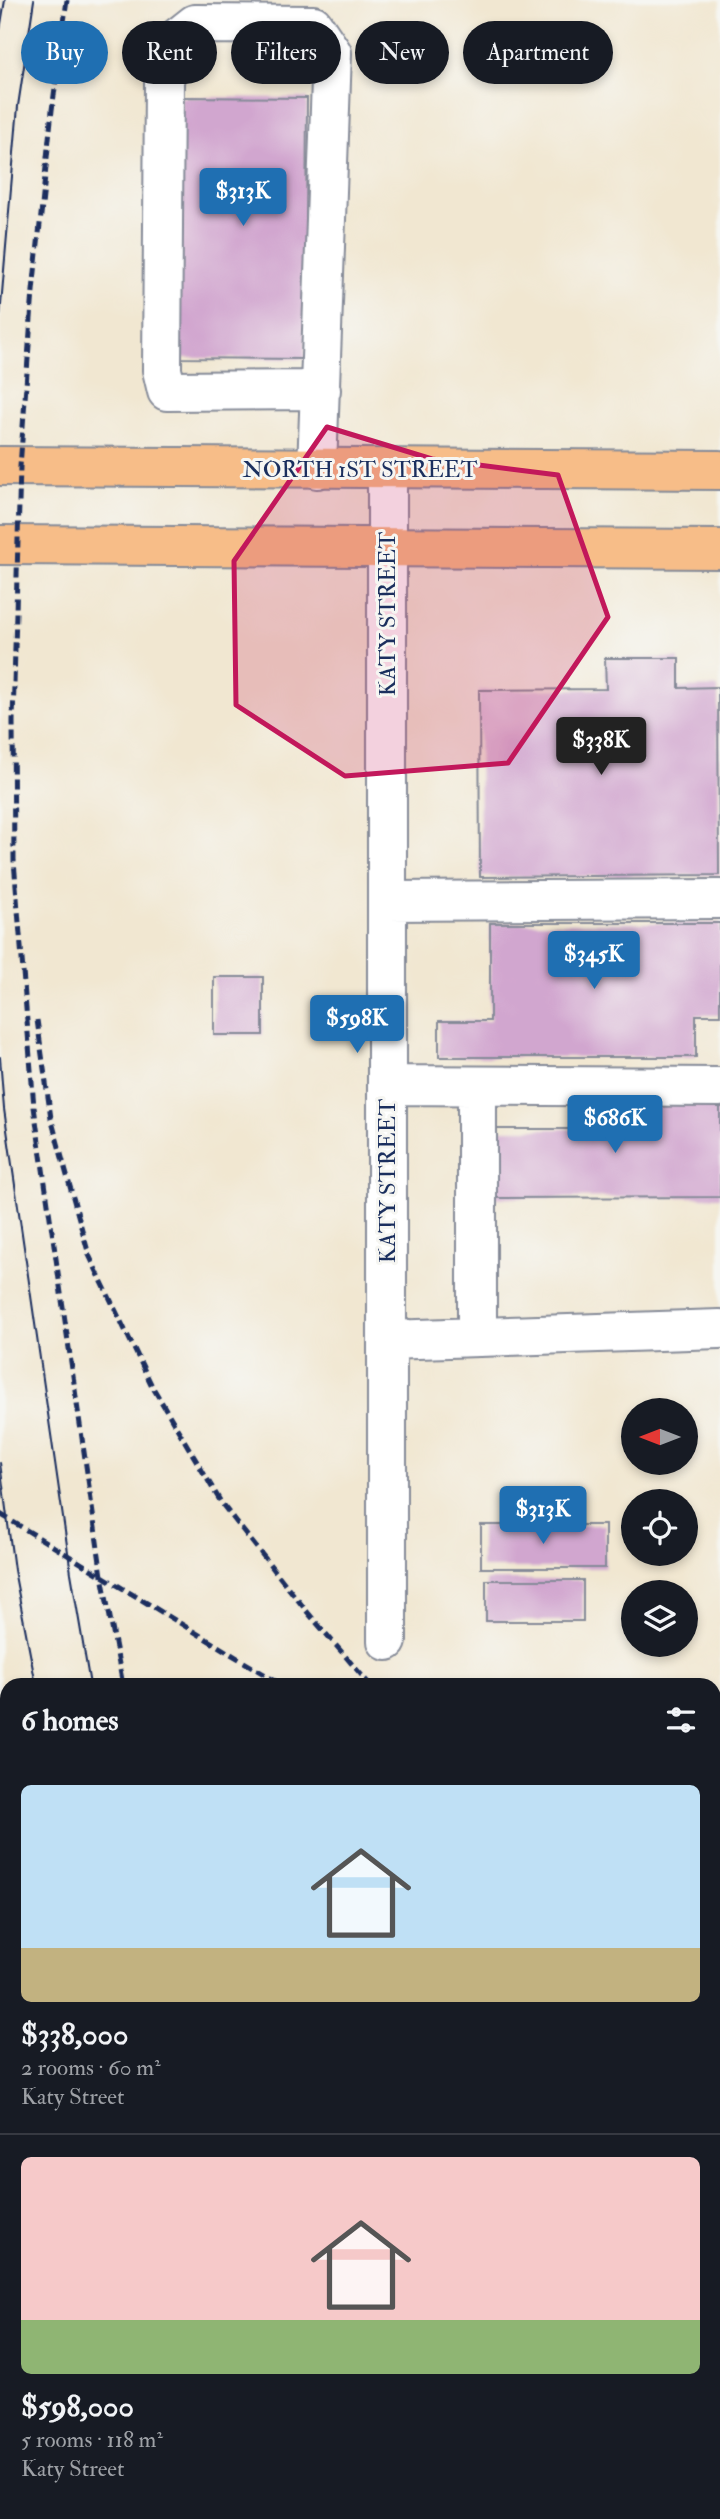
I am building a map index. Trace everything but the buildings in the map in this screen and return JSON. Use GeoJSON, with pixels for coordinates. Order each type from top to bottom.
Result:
{"type":"FeatureCollection","features":[{"type":"Feature","properties":{"kind":"main road","name":"NORTH 1ST STREET"},"geometry":{"type":"LineString","coordinates":[[0,467],[720,470]]}},
{"type":"Feature","properties":{"kind":"main road"},"geometry":{"type":"LineString","coordinates":[[0,545],[720,549]]}},
{"type":"Feature","properties":{"kind":"street"},"geometry":{"type":"LineString","coordinates":[[317,469],[320,390],[331,53],[313,25],[195,24],[171,43],[164,82],[162,370],[167,391],[320,390]]}},
{"type":"Feature","properties":{"kind":"street","name":"KATY STREET"},"geometry":{"type":"LineString","coordinates":[[387,469],[387,1640]]}},
{"type":"Feature","properties":{"kind":"street"},"geometry":{"type":"LineString","coordinates":[[387,901],[720,899]]}},
{"type":"Feature","properties":{"kind":"street"},"geometry":{"type":"LineString","coordinates":[[387,1085],[720,1087]]}},
{"type":"Feature","properties":{"kind":"street"},"geometry":{"type":"LineString","coordinates":[[477,1086],[477,1337]]}},
{"type":"Feature","properties":{"kind":"street"},"geometry":{"type":"LineString","coordinates":[[387,1340],[720,1329]]}},
{"type":"Feature","properties":{"kind":"highlighted area"},"geometry":{"type":"Polygon","coordinates":[[[327,427],[432,459],[558,475],[608,617],[508,763],[345,776],[236,705],[234,561],[327,427]]]}},
{"type":"Feature","properties":{"kind":"tram line"},"geometry":{"type":"LineString","coordinates":[[0,30],[5,0]]}},
{"type":"Feature","properties":{"kind":"tram line"},"geometry":{"type":"LineString","coordinates":[[0,317],[18,106],[34,0]]}},
{"type":"Feature","properties":{"kind":"tram line"},"geometry":{"type":"LineString","coordinates":[[0,1057],[4,1109],[71,1573],[89,1678]]}},
{"type":"Feature","properties":{"kind":"tram line"},"geometry":{"type":"LineString","coordinates":[[0,1463],[14,1570],[35,1678]]}},
{"type":"Feature","properties":{"kind":"railway"},"geometry":{"type":"LineString","coordinates":[[67,0],[52,110],[33,291],[20,467],[13,721],[14,861],[34,1107],[102,1576],[122,1678]]}},
{"type":"Feature","properties":{"kind":"railway"},"geometry":{"type":"LineString","coordinates":[[37,1020],[51,1118],[89,1255],[152,1386],[222,1504],[309,1614],[364,1678]]}},
{"type":"Feature","properties":{"kind":"railway"},"geometry":{"type":"LineString","coordinates":[[0,1514],[270,1678]]}}]}
